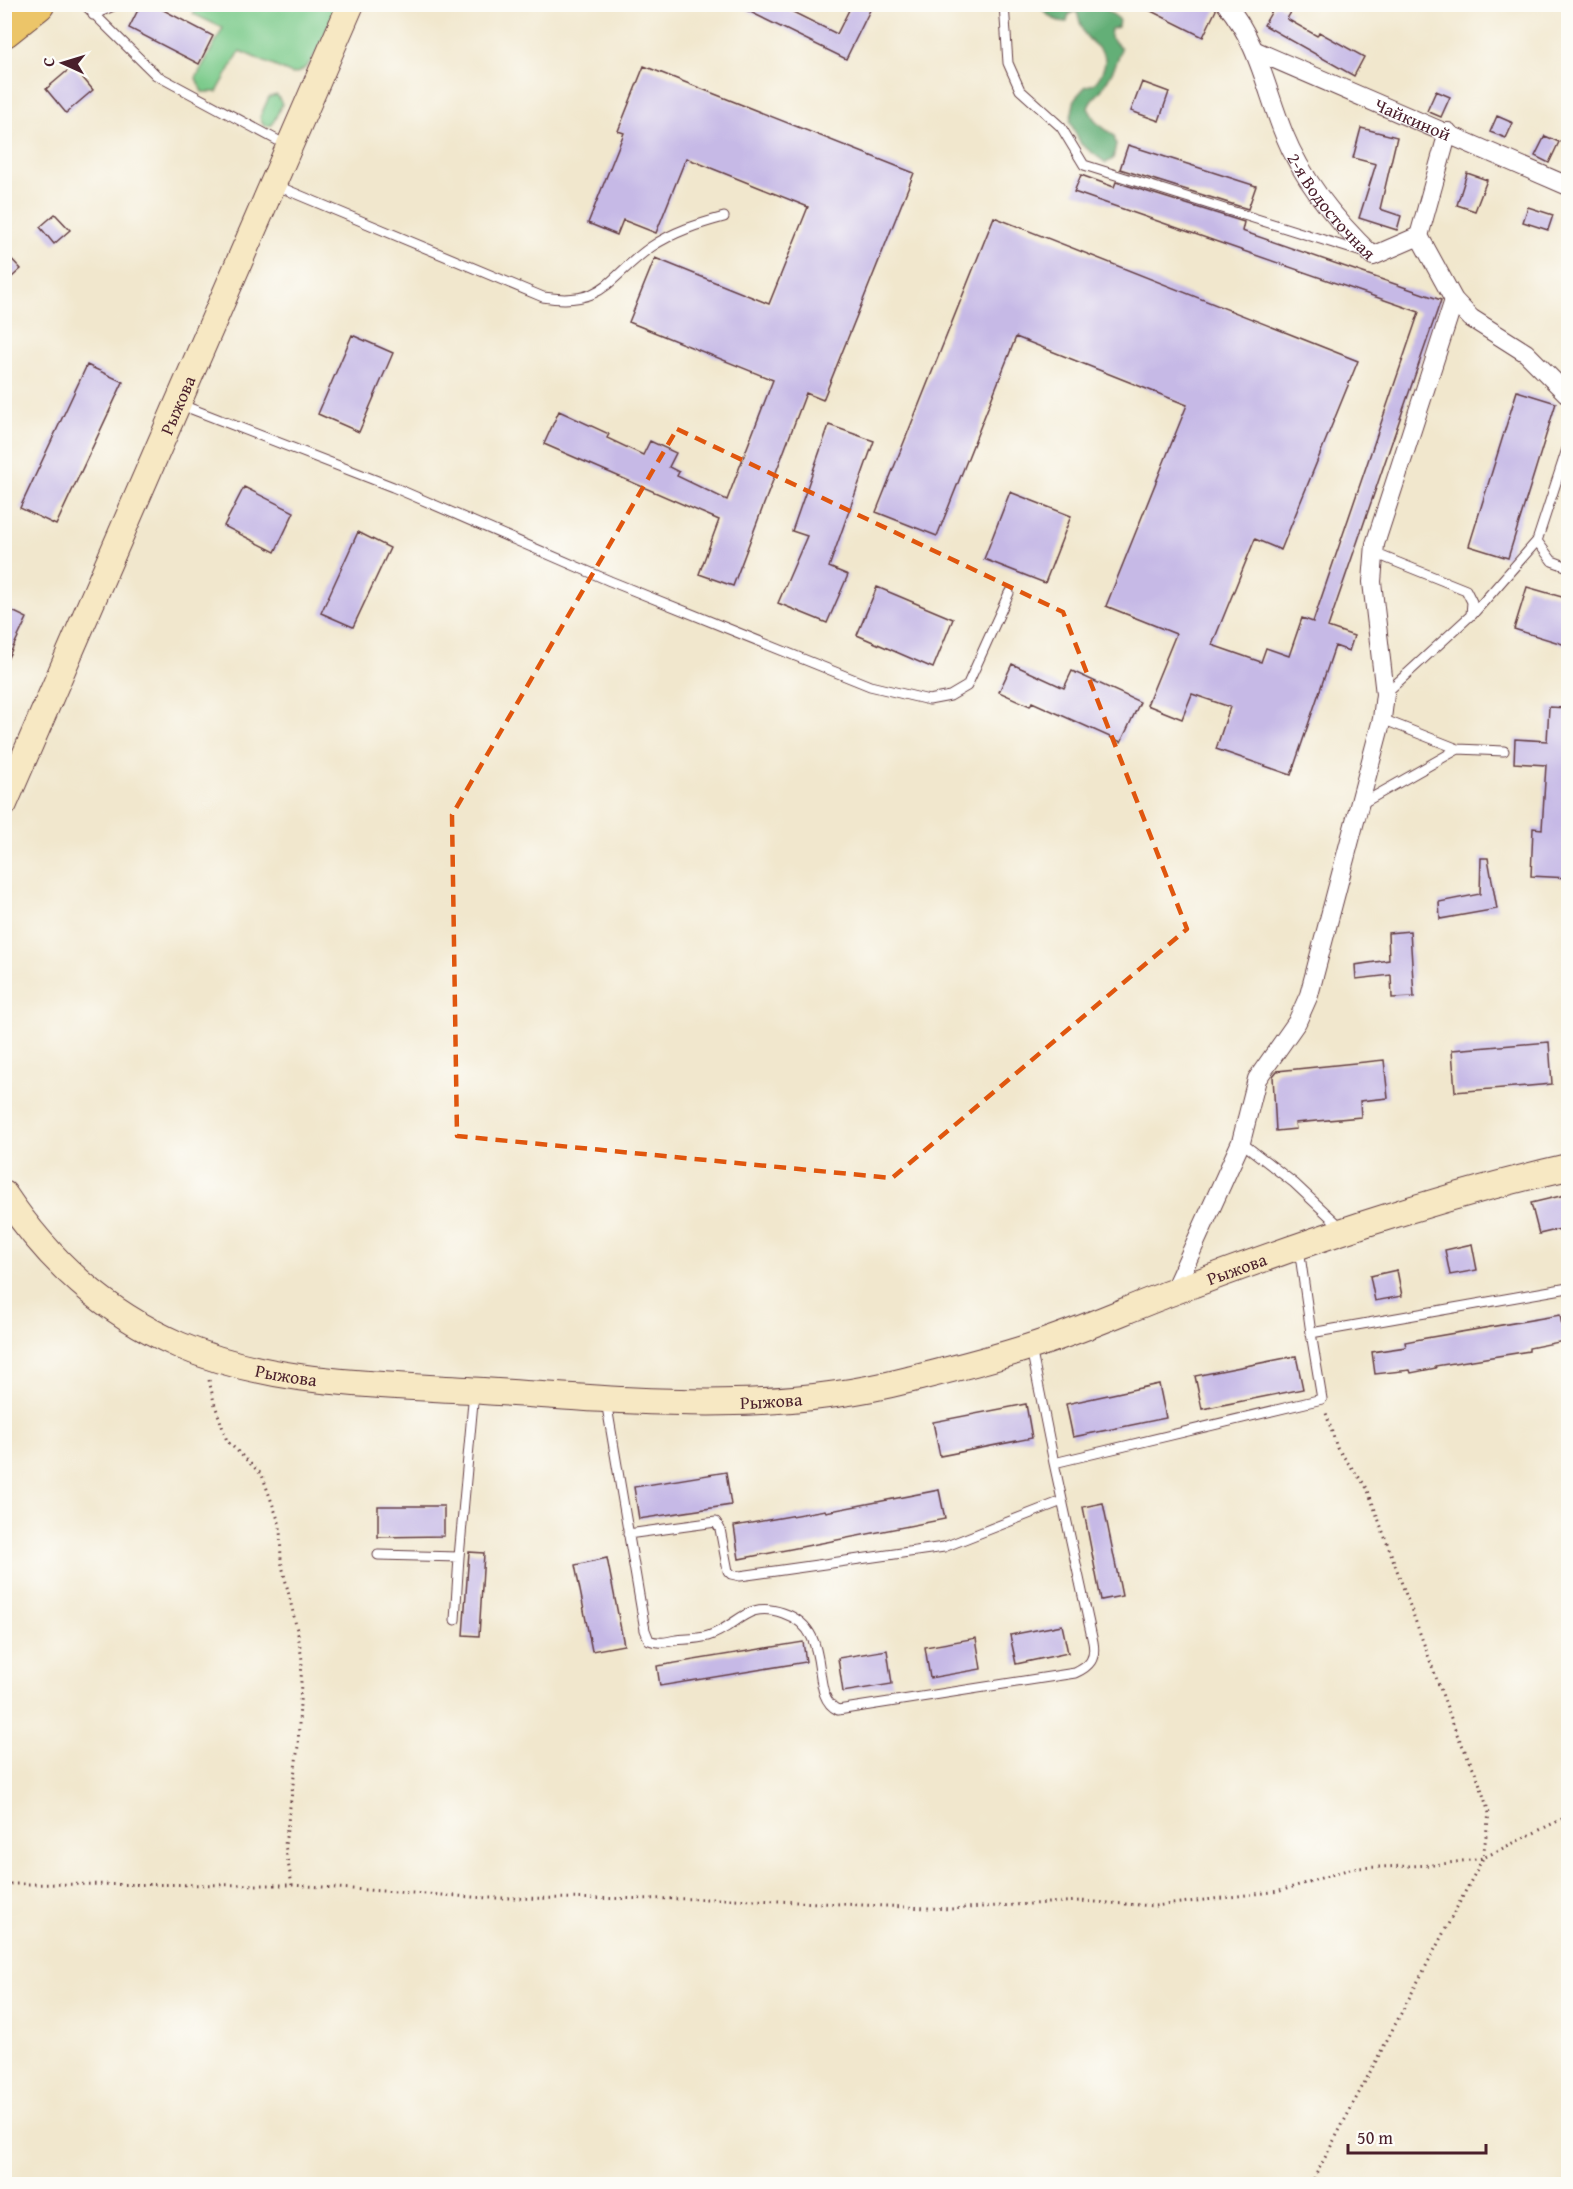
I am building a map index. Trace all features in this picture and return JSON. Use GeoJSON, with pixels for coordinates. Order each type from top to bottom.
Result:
{"type":"FeatureCollection","features":[{"type":"Feature","properties":{"kind":"highway"},"geometry":{"type":"LineString","coordinates":[[4,31],[38,4]]}},
{"type":"Feature","properties":{"kind":"street","name":"Рыжова"},"geometry":{"type":"LineString","coordinates":[[4,804],[351,4]]}},
{"type":"Feature","properties":{"kind":"street","name":"2-я Водосточная"},"geometry":{"type":"LineString","coordinates":[[1226,4],[1256,51],[1285,137],[1321,199],[1347,232],[1373,256],[1419,236]]}},
{"type":"Feature","properties":{"kind":"street","name":"Чайкиной"},"geometry":{"type":"LineString","coordinates":[[1256,51],[1569,186]]}},
{"type":"Feature","properties":{"kind":"street"},"geometry":{"type":"LineString","coordinates":[[1448,132],[1419,236],[1454,300],[1471,318],[1526,353],[1569,395]]}},
{"type":"Feature","properties":{"kind":"street"},"geometry":{"type":"LineString","coordinates":[[1173,1292],[1241,1142],[1257,1079],[1297,1022],[1309,995],[1382,719],[1385,694],[1372,582],[1374,553],[1454,300]]}},
{"type":"Feature","properties":{"kind":"street","name":"Рыжова"},"geometry":{"type":"LineString","coordinates":[[4,1194],[52,1257],[88,1290],[124,1316],[153,1332],[207,1356],[265,1372],[326,1381],[687,1404],[749,1403],[836,1396],[905,1381],[1031,1347],[1173,1292],[1345,1230],[1428,1203],[1569,1167]]}},
{"type":"Feature","properties":{"kind":"lane"},"geometry":{"type":"LineString","coordinates":[[84,4],[156,75],[288,146]]}},
{"type":"Feature","properties":{"kind":"lane"},"geometry":{"type":"LineString","coordinates":[[93,15],[118,4]]}},
{"type":"Feature","properties":{"kind":"lane"},"geometry":{"type":"LineString","coordinates":[[1004,4],[1008,63],[1020,90],[1061,127],[1084,165],[1373,256]]}},
{"type":"Feature","properties":{"kind":"lane"},"geometry":{"type":"LineString","coordinates":[[272,184],[543,297],[563,300],[596,294],[650,247],[694,226],[724,217]]}},
{"type":"Feature","properties":{"kind":"lane"},"geometry":{"type":"LineString","coordinates":[[177,404],[393,487],[610,581],[870,686],[899,694],[929,700],[950,696],[967,686],[1009,593]]}},
{"type":"Feature","properties":{"kind":"lane"},"geometry":{"type":"LineString","coordinates":[[1385,694],[1472,615],[1537,541],[1569,446]]}},
{"type":"Feature","properties":{"kind":"lane"},"geometry":{"type":"LineString","coordinates":[[1537,541],[1552,561],[1569,567]]}},
{"type":"Feature","properties":{"kind":"lane"},"geometry":{"type":"LineString","coordinates":[[1374,553],[1466,590],[1472,602],[1472,615]]}},
{"type":"Feature","properties":{"kind":"lane"},"geometry":{"type":"LineString","coordinates":[[1382,719],[1458,749],[1504,751]]}},
{"type":"Feature","properties":{"kind":"lane"},"geometry":{"type":"LineString","coordinates":[[1361,804],[1458,749]]}},
{"type":"Feature","properties":{"kind":"lane"},"geometry":{"type":"LineString","coordinates":[[1241,1142],[1294,1183],[1345,1230]]}},
{"type":"Feature","properties":{"kind":"lane"},"geometry":{"type":"LineString","coordinates":[[1054,1463],[1322,1399],[1299,1248]]}},
{"type":"Feature","properties":{"kind":"lane"},"geometry":{"type":"LineString","coordinates":[[1311,1334],[1569,1288]]}},
{"type":"Feature","properties":{"kind":"lane"},"geometry":{"type":"LineString","coordinates":[[605,1399],[645,1630],[649,1640],[661,1643],[708,1636],[749,1611],[761,1609],[787,1614],[802,1623],[812,1638],[818,1654],[824,1695],[827,1701],[838,1710],[1075,1673],[1092,1662],[1095,1652],[1031,1347]]}},
{"type":"Feature","properties":{"kind":"lane"},"geometry":{"type":"LineString","coordinates":[[455,1620],[474,1390]]}},
{"type":"Feature","properties":{"kind":"lane"},"geometry":{"type":"LineString","coordinates":[[628,1534],[716,1522],[720,1529],[729,1571],[731,1574],[740,1576],[944,1547],[1062,1501]]}},
{"type":"Feature","properties":{"kind":"lane"},"geometry":{"type":"LineString","coordinates":[[378,1555],[459,1557]]}},
{"type":"Feature","properties":{"kind":"path"},"geometry":{"type":"LineString","coordinates":[[207,1356],[214,1402],[227,1442],[262,1475],[280,1525],[281,1562],[298,1634],[302,1659],[298,1746],[285,1845],[292,1885]]}},
{"type":"Feature","properties":{"kind":"path"},"geometry":{"type":"LineString","coordinates":[[1311,2184],[1483,1858],[1489,1813],[1477,1776],[1456,1732],[1367,1488],[1337,1448],[1322,1399]]}},
{"type":"Feature","properties":{"kind":"path"},"geometry":{"type":"LineString","coordinates":[[4,1884],[292,1885],[487,1898],[733,1899],[950,1909],[1080,1901],[1155,1906],[1280,1891],[1353,1868],[1425,1865],[1483,1858],[1569,1816]]}},
{"type":"Feature","properties":{"kind":"highlighted area"},"geometry":{"type":"Polygon","coordinates":[[[677,429],[1063,612],[1187,929],[892,1178],[457,1136],[452,815],[677,429]]]}},
{"type":"Feature","properties":{"kind":"green space"},"geometry":{"type":"Polygon","coordinates":[[[197,4],[336,5],[320,46],[314,57],[300,72],[292,74],[240,51],[217,92],[202,92],[196,78],[223,28],[193,14],[197,4]]]}},
{"type":"Feature","properties":{"kind":"green space"},"geometry":{"type":"Polygon","coordinates":[[[1040,5],[1100,5],[1119,19],[1118,27],[1111,29],[1110,37],[1121,48],[1118,58],[1105,85],[1088,108],[1096,122],[1114,136],[1116,144],[1113,159],[1106,163],[1081,144],[1070,122],[1075,98],[1086,86],[1099,78],[1104,67],[1102,51],[1084,33],[1076,11],[1069,14],[1067,22],[1063,22],[1051,17],[1040,5]]]}},
{"type":"Feature","properties":{"kind":"green space"},"geometry":{"type":"Polygon","coordinates":[[[277,95],[282,104],[272,125],[264,126],[260,117],[269,97],[277,95]]]}},
{"type":"Feature","properties":{"kind":"building"},"geometry":{"type":"Polygon","coordinates":[[[141,4],[152,4],[213,36],[199,64],[129,28],[141,4]]]}},
{"type":"Feature","properties":{"kind":"building"},"geometry":{"type":"Polygon","coordinates":[[[734,4],[777,4],[837,34],[852,4],[873,4],[846,59],[734,4]]]}},
{"type":"Feature","properties":{"kind":"building"},"geometry":{"type":"Polygon","coordinates":[[[1137,4],[1215,4],[1216,10],[1203,37],[1137,4]]]}},
{"type":"Feature","properties":{"kind":"building"},"geometry":{"type":"Polygon","coordinates":[[[1276,4],[1291,12],[1287,19],[1317,36],[1319,32],[1364,57],[1354,76],[1264,25],[1276,4]]]}},
{"type":"Feature","properties":{"kind":"building"},"geometry":{"type":"Polygon","coordinates":[[[73,66],[93,90],[66,113],[46,89],[73,66]]]}},
{"type":"Feature","properties":{"kind":"building"},"geometry":{"type":"Polygon","coordinates":[[[644,66],[914,173],[823,400],[806,393],[733,586],[699,574],[719,520],[544,444],[559,411],[609,434],[607,438],[643,455],[650,441],[676,453],[669,467],[679,472],[677,476],[727,500],[773,380],[629,322],[655,258],[769,304],[808,207],[686,158],[656,233],[623,220],[617,235],[588,223],[624,133],[618,131],[644,66]]]}},
{"type":"Feature","properties":{"kind":"building"},"geometry":{"type":"Polygon","coordinates":[[[1142,82],[1169,92],[1159,121],[1131,111],[1142,82]]]}},
{"type":"Feature","properties":{"kind":"building"},"geometry":{"type":"Polygon","coordinates":[[[1436,91],[1450,97],[1441,117],[1427,111],[1436,91]]]}},
{"type":"Feature","properties":{"kind":"building"},"geometry":{"type":"Polygon","coordinates":[[[1497,116],[1513,123],[1506,138],[1490,132],[1497,116]]]}},
{"type":"Feature","properties":{"kind":"building"},"geometry":{"type":"Polygon","coordinates":[[[1361,128],[1397,137],[1380,209],[1401,216],[1397,230],[1359,218],[1376,164],[1353,158],[1361,128]]]}},
{"type":"Feature","properties":{"kind":"building"},"geometry":{"type":"Polygon","coordinates":[[[1545,136],[1559,142],[1549,163],[1535,156],[1545,136]]]}},
{"type":"Feature","properties":{"kind":"building"},"geometry":{"type":"Polygon","coordinates":[[[1128,145],[1256,186],[1248,209],[1120,169],[1128,145]]]}},
{"type":"Feature","properties":{"kind":"building"},"geometry":{"type":"Polygon","coordinates":[[[1467,173],[1487,180],[1475,211],[1457,205],[1467,173]]]}},
{"type":"Feature","properties":{"kind":"building"},"geometry":{"type":"Polygon","coordinates":[[[1081,175],[1114,187],[1116,182],[1244,222],[1242,231],[1441,300],[1328,627],[1354,636],[1349,651],[1335,646],[1291,775],[1216,749],[1230,707],[1192,694],[1182,719],[1147,705],[1176,634],[1106,606],[1187,405],[1016,337],[937,536],[876,512],[994,217],[1358,361],[1281,550],[1255,539],[1212,645],[1261,662],[1266,648],[1289,656],[1302,618],[1313,622],[1419,312],[1074,192],[1081,175]]]}},
{"type":"Feature","properties":{"kind":"building"},"geometry":{"type":"Polygon","coordinates":[[[1528,207],[1553,215],[1548,230],[1523,222],[1528,207]]]}},
{"type":"Feature","properties":{"kind":"building"},"geometry":{"type":"Polygon","coordinates":[[[55,214],[70,230],[54,244],[40,227],[55,214]]]}},
{"type":"Feature","properties":{"kind":"building"},"geometry":{"type":"Polygon","coordinates":[[[4,251],[21,269],[4,284],[4,251]]]}},
{"type":"Feature","properties":{"kind":"building"},"geometry":{"type":"Polygon","coordinates":[[[352,335],[393,353],[359,432],[318,414],[352,335]]]}},
{"type":"Feature","properties":{"kind":"building"},"geometry":{"type":"Polygon","coordinates":[[[87,365],[123,382],[56,525],[20,508],[87,365]]]}},
{"type":"Feature","properties":{"kind":"building"},"geometry":{"type":"Polygon","coordinates":[[[1517,391],[1556,403],[1508,558],[1469,546],[1517,391]]]}},
{"type":"Feature","properties":{"kind":"building"},"geometry":{"type":"Polygon","coordinates":[[[829,425],[874,441],[829,567],[848,575],[827,623],[778,603],[807,536],[792,531],[829,425]]]}},
{"type":"Feature","properties":{"kind":"building"},"geometry":{"type":"Polygon","coordinates":[[[244,487],[294,512],[275,552],[224,526],[244,487]]]}},
{"type":"Feature","properties":{"kind":"building"},"geometry":{"type":"Polygon","coordinates":[[[1010,492],[1071,516],[1045,583],[984,559],[1010,492]]]}},
{"type":"Feature","properties":{"kind":"building"},"geometry":{"type":"Polygon","coordinates":[[[358,532],[390,548],[353,627],[321,613],[358,532]]]}},
{"type":"Feature","properties":{"kind":"building"},"geometry":{"type":"Polygon","coordinates":[[[877,587],[953,619],[933,668],[857,635],[877,587]]]}},
{"type":"Feature","properties":{"kind":"building"},"geometry":{"type":"Polygon","coordinates":[[[1527,587],[1569,599],[1569,646],[1514,629],[1527,587]]]}},
{"type":"Feature","properties":{"kind":"building"},"geometry":{"type":"Polygon","coordinates":[[[4,607],[27,618],[4,666],[4,607]]]}},
{"type":"Feature","properties":{"kind":"building"},"geometry":{"type":"Polygon","coordinates":[[[1012,664],[1064,688],[1072,671],[1140,702],[1121,742],[1032,702],[1030,706],[999,692],[1012,664]]]}},
{"type":"Feature","properties":{"kind":"building"},"geometry":{"type":"Polygon","coordinates":[[[1549,707],[1569,708],[1569,878],[1531,876],[1533,828],[1542,829],[1546,765],[1514,763],[1515,739],[1547,741],[1549,707]]]}},
{"type":"Feature","properties":{"kind":"building"},"geometry":{"type":"Polygon","coordinates":[[[1481,858],[1488,858],[1497,909],[1440,919],[1439,902],[1480,894],[1481,858]]]}},
{"type":"Feature","properties":{"kind":"building"},"geometry":{"type":"Polygon","coordinates":[[[1410,931],[1414,997],[1392,998],[1391,975],[1356,979],[1355,965],[1389,960],[1388,933],[1410,931]]]}},
{"type":"Feature","properties":{"kind":"building"},"geometry":{"type":"Polygon","coordinates":[[[1549,1042],[1552,1084],[1455,1092],[1452,1050],[1549,1042]]]}},
{"type":"Feature","properties":{"kind":"building"},"geometry":{"type":"Polygon","coordinates":[[[1384,1060],[1388,1098],[1360,1101],[1361,1117],[1295,1123],[1296,1129],[1276,1131],[1273,1076],[1277,1071],[1384,1060]]]}},
{"type":"Feature","properties":{"kind":"building"},"geometry":{"type":"Polygon","coordinates":[[[1569,1194],[1569,1227],[1539,1234],[1531,1203],[1569,1194]]]}},
{"type":"Feature","properties":{"kind":"building"},"geometry":{"type":"Polygon","coordinates":[[[1472,1244],[1477,1270],[1450,1275],[1445,1250],[1472,1244]]]}},
{"type":"Feature","properties":{"kind":"building"},"geometry":{"type":"Polygon","coordinates":[[[1397,1270],[1402,1296],[1375,1301],[1370,1276],[1397,1270]]]}},
{"type":"Feature","properties":{"kind":"building"},"geometry":{"type":"Polygon","coordinates":[[[1560,1315],[1562,1325],[1569,1324],[1569,1340],[1529,1348],[1529,1351],[1435,1366],[1436,1368],[1411,1373],[1410,1370],[1375,1374],[1372,1352],[1406,1347],[1405,1342],[1560,1315]]]}},
{"type":"Feature","properties":{"kind":"building"},"geometry":{"type":"Polygon","coordinates":[[[1296,1356],[1303,1389],[1202,1409],[1195,1376],[1296,1356]]]}},
{"type":"Feature","properties":{"kind":"building"},"geometry":{"type":"Polygon","coordinates":[[[1159,1384],[1166,1418],[1073,1437],[1066,1404],[1159,1384]]]}},
{"type":"Feature","properties":{"kind":"building"},"geometry":{"type":"Polygon","coordinates":[[[1026,1404],[1032,1438],[940,1456],[933,1422],[1026,1404]]]}},
{"type":"Feature","properties":{"kind":"building"},"geometry":{"type":"Polygon","coordinates":[[[726,1472],[731,1505],[639,1519],[634,1487],[726,1472]]]}},
{"type":"Feature","properties":{"kind":"building"},"geometry":{"type":"Polygon","coordinates":[[[939,1490],[945,1519],[739,1559],[734,1526],[825,1510],[826,1512],[939,1490]]]}},
{"type":"Feature","properties":{"kind":"building"},"geometry":{"type":"Polygon","coordinates":[[[1103,1503],[1122,1596],[1101,1600],[1083,1507],[1103,1503]]]}},
{"type":"Feature","properties":{"kind":"building"},"geometry":{"type":"Polygon","coordinates":[[[378,1506],[444,1506],[444,1536],[378,1537],[378,1506]]]}},
{"type":"Feature","properties":{"kind":"building"},"geometry":{"type":"Polygon","coordinates":[[[469,1552],[484,1553],[479,1636],[463,1635],[469,1552]]]}},
{"type":"Feature","properties":{"kind":"building"},"geometry":{"type":"Polygon","coordinates":[[[607,1558],[624,1645],[592,1651],[575,1565],[607,1558]]]}},
{"type":"Feature","properties":{"kind":"building"},"geometry":{"type":"Polygon","coordinates":[[[1062,1625],[1068,1653],[1016,1664],[1010,1635],[1062,1625]]]}},
{"type":"Feature","properties":{"kind":"building"},"geometry":{"type":"Polygon","coordinates":[[[976,1638],[981,1669],[930,1678],[925,1647],[976,1638]]]}},
{"type":"Feature","properties":{"kind":"building"},"geometry":{"type":"Polygon","coordinates":[[[803,1642],[806,1662],[660,1686],[657,1666],[803,1642]]]}},
{"type":"Feature","properties":{"kind":"building"},"geometry":{"type":"Polygon","coordinates":[[[887,1650],[892,1684],[843,1692],[838,1658],[887,1650]]]}}]}
